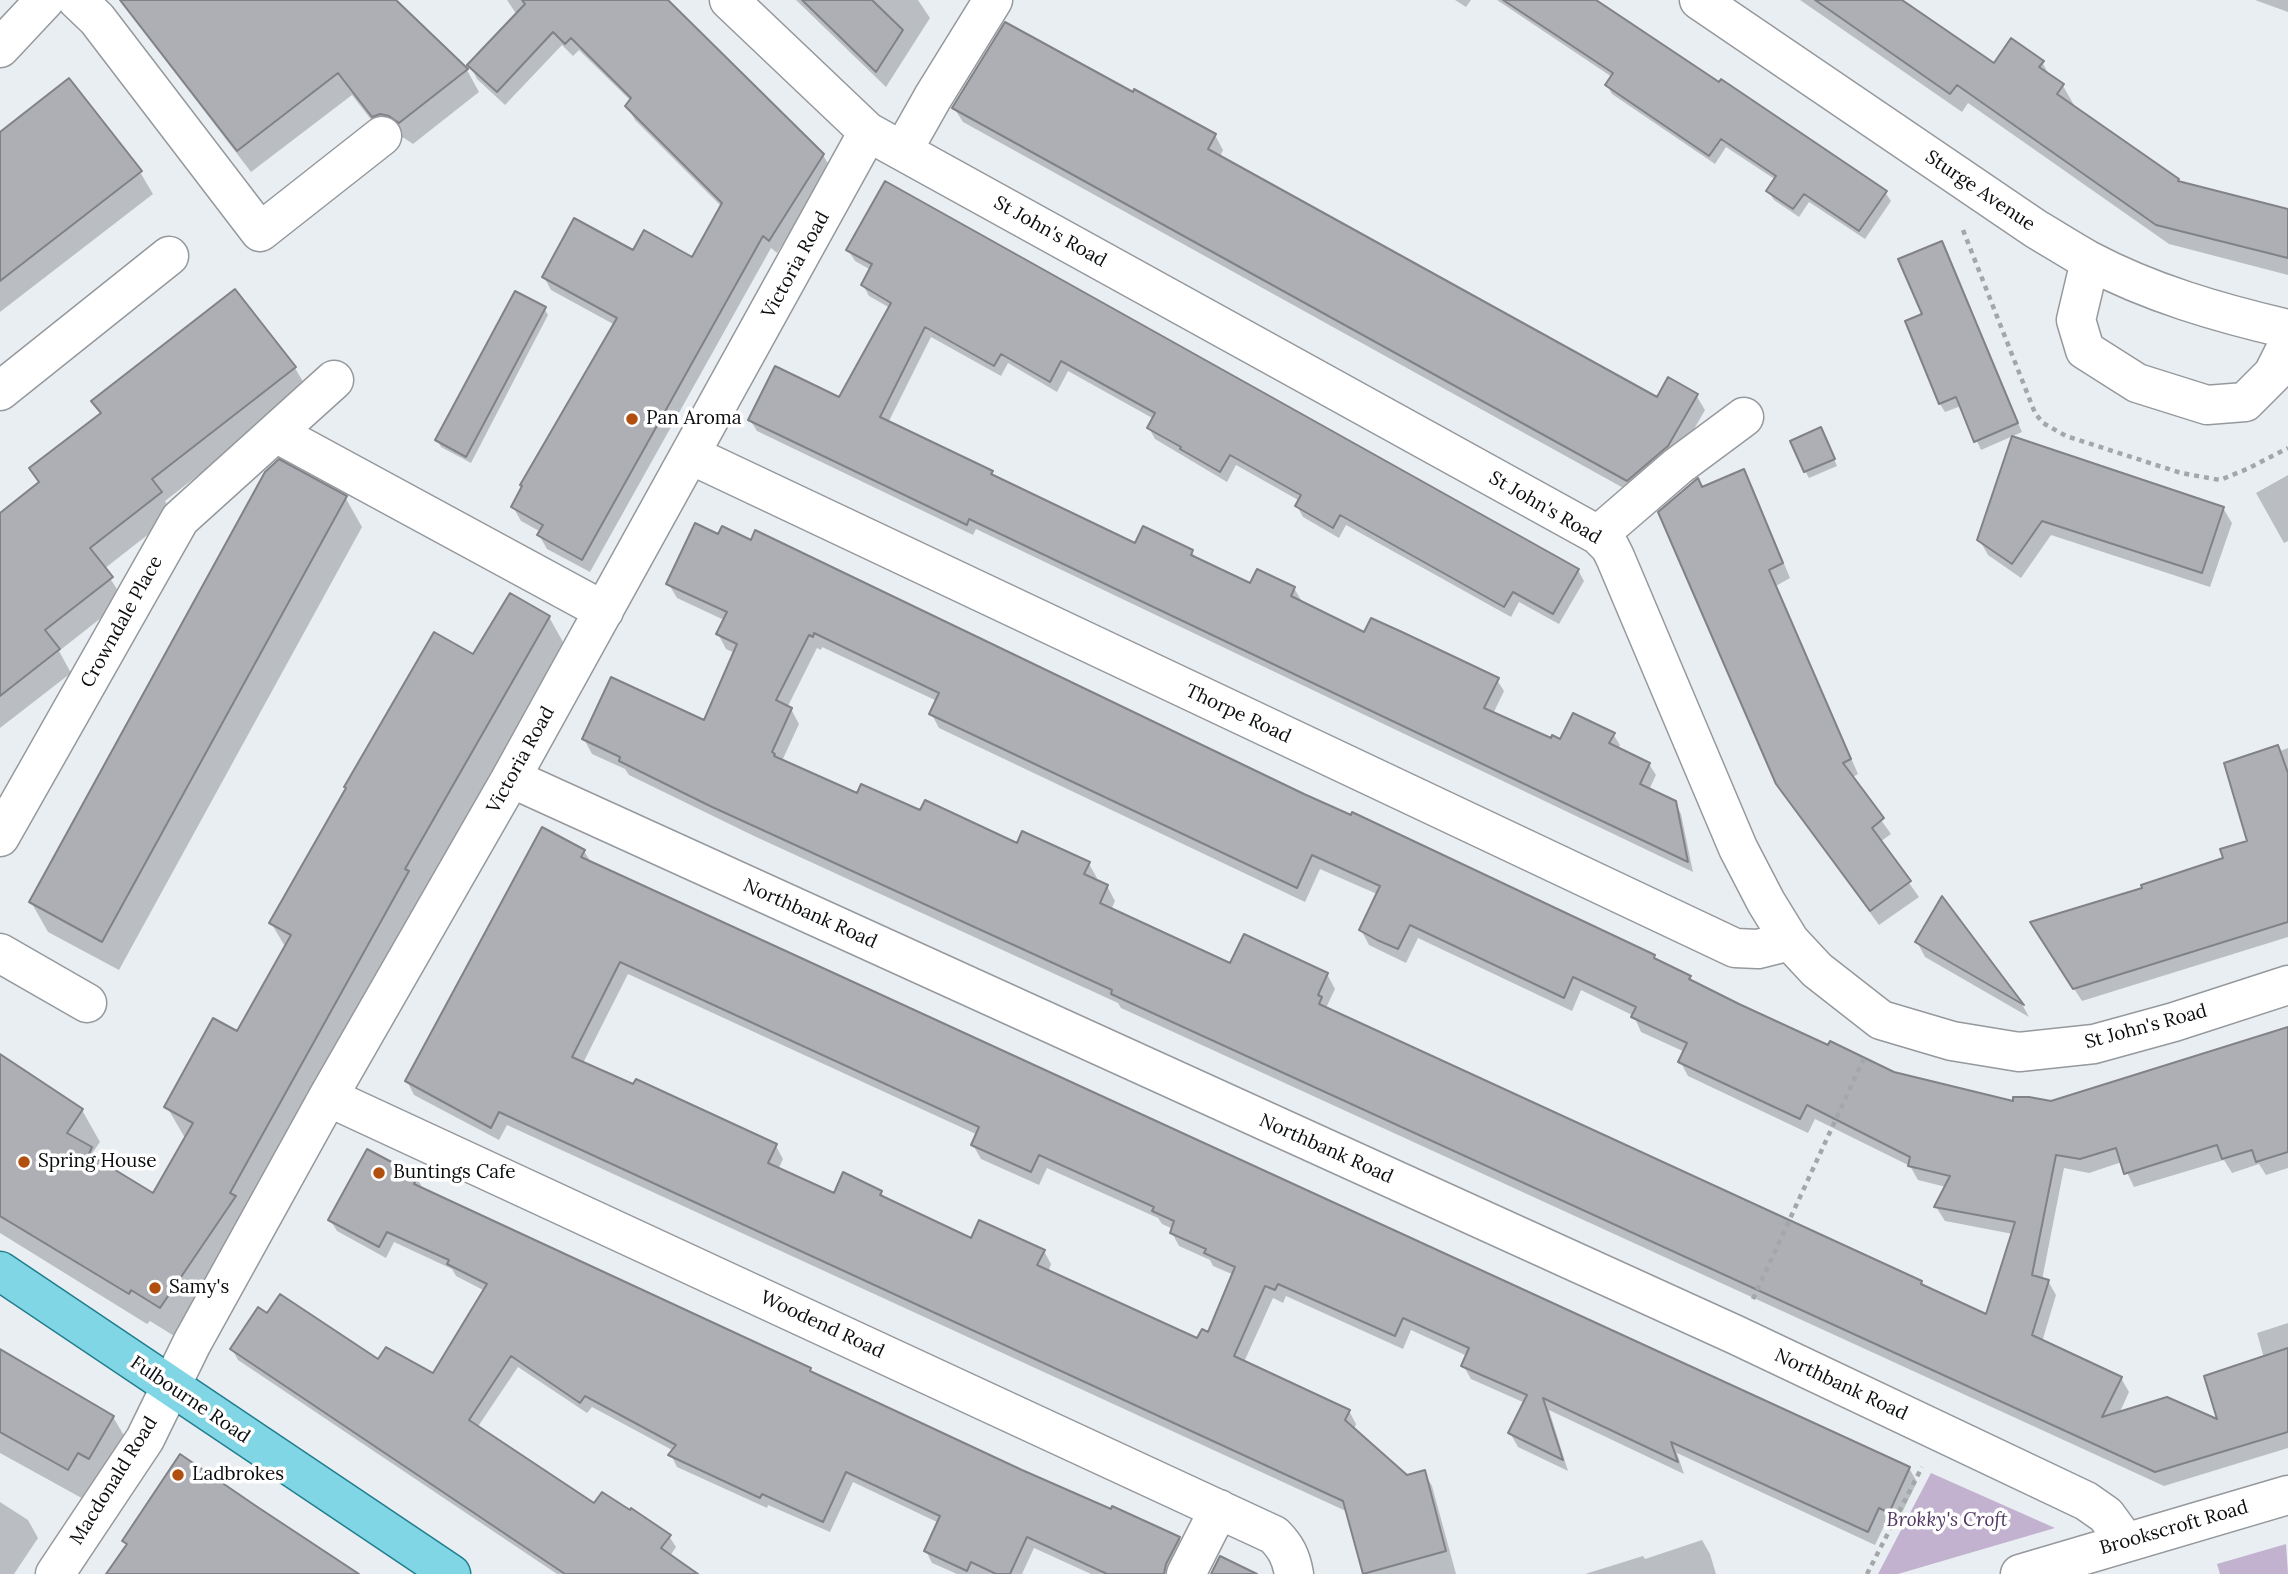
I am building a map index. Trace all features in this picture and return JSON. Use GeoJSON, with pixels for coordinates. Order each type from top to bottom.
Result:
{"type":"FeatureCollection","features":[{"type":"Feature","properties":{"kind":"main road","name":"Fulbourne Road"},"geometry":{"type":"LineString","coordinates":[[0,1271],[451,1574]]}},
{"type":"Feature","properties":{"kind":"street"},"geometry":{"type":"LineString","coordinates":[[0,48],[44,0]]}},
{"type":"Feature","properties":{"kind":"street"},"geometry":{"type":"LineString","coordinates":[[77,0],[97,19],[261,232],[383,136]]}},
{"type":"Feature","properties":{"kind":"street","name":"St John's Road"},"geometry":{"type":"LineString","coordinates":[[729,0],[868,132],[1598,535],[1610,547],[1615,557],[1738,848],[1766,902],[1790,941],[1817,970],[1881,1020],[1952,1041],[2019,1052],[2094,1044],[2175,1022],[2288,985]]}},
{"type":"Feature","properties":{"kind":"street"},"geometry":{"type":"LineString","coordinates":[[903,150],[993,0]]}},
{"type":"Feature","properties":{"kind":"street","name":"Sturge Avenue"},"geometry":{"type":"LineString","coordinates":[[1702,1],[2036,229],[2090,261],[2167,294],[2226,314],[2288,329]]}},
{"type":"Feature","properties":{"kind":"street","name":"Victoria Road"},"geometry":{"type":"LineString","coordinates":[[170,1387],[328,1097],[511,778],[868,132]]}},
{"type":"Feature","properties":{"kind":"street"},"geometry":{"type":"LineString","coordinates":[[0,391],[169,256]]}},
{"type":"Feature","properties":{"kind":"street"},"geometry":{"type":"LineString","coordinates":[[2090,261],[2076,320],[2085,350],[2137,383],[2207,405],[2245,402],[2273,374],[2288,344]]}},
{"type":"Feature","properties":{"kind":"street","name":"Crowndale Place"},"geometry":{"type":"LineString","coordinates":[[0,837],[180,519],[334,380]]}},
{"type":"Feature","properties":{"kind":"street"},"geometry":{"type":"LineString","coordinates":[[1598,535],[1678,467],[1744,418]]}},
{"type":"Feature","properties":{"kind":"street"},"geometry":{"type":"LineString","coordinates":[[276,433],[604,611]]}},
{"type":"Feature","properties":{"kind":"street","name":"Thorpe Road"},"geometry":{"type":"LineString","coordinates":[[691,455],[1735,948],[1758,949],[1790,941]]}},
{"type":"Feature","properties":{"kind":"street","name":"Northbank Road"},"geometry":{"type":"LineString","coordinates":[[511,778],[1737,1335],[2086,1501],[2106,1516],[2125,1541]]}},
{"type":"Feature","properties":{"kind":"street"},"geometry":{"type":"LineString","coordinates":[[0,953],[88,1003]]}},
{"type":"Feature","properties":{"kind":"street","name":"Woodend Road"},"geometry":{"type":"LineString","coordinates":[[328,1097],[1274,1535],[1285,1546],[1292,1560],[1294,1574]]}},
{"type":"Feature","properties":{"kind":"street","name":"Macdonald Road"},"geometry":{"type":"LineString","coordinates":[[55,1574],[145,1438],[170,1387]]}},
{"type":"Feature","properties":{"kind":"street","name":"Brookscroft Road"},"geometry":{"type":"LineString","coordinates":[[2020,1574],[2288,1495]]}},
{"type":"Feature","properties":{"kind":"street"},"geometry":{"type":"LineString","coordinates":[[1186,1574],[1219,1510]]}},
{"type":"Feature","properties":{"kind":"path"},"geometry":{"type":"LineString","coordinates":[[1737,1335],[1881,1020]]}},
{"type":"Feature","properties":{"kind":"path"},"geometry":{"type":"LineString","coordinates":[[1867,1574],[1940,1432]]}},
{"type":"Feature","properties":{"kind":"green space","name":"Brokky's Croft"},"geometry":{"type":"Polygon","coordinates":[[[1931,1473],[2055,1528],[1898,1574],[1878,1574],[1931,1473]]]}},
{"type":"Feature","properties":{"kind":"green space"},"geometry":{"type":"Polygon","coordinates":[[[2286,1544],[2288,1574],[2220,1574],[2217,1564],[2286,1544]]]}},
{"type":"Feature","properties":{"kind":"building"},"geometry":{"type":"Polygon","coordinates":[[[120,0],[396,0],[468,69],[399,123],[380,114],[372,117],[338,73],[237,151],[120,0]]]}},
{"type":"Feature","properties":{"kind":"building"},"geometry":{"type":"Polygon","coordinates":[[[522,0],[668,0],[824,154],[769,241],[763,236],[582,560],[537,535],[543,525],[511,507],[522,486],[520,485],[617,318],[542,277],[574,218],[633,250],[644,230],[692,257],[722,203],[625,106],[631,98],[571,38],[565,44],[553,32],[497,92],[467,65],[525,4],[522,0]]]}},
{"type":"Feature","properties":{"kind":"building"},"geometry":{"type":"Polygon","coordinates":[[[802,0],[872,0],[903,30],[876,72],[802,0]]]}},
{"type":"Feature","properties":{"kind":"building"},"geometry":{"type":"Polygon","coordinates":[[[1503,0],[1596,0],[1719,82],[1721,79],[1887,191],[1859,231],[1804,194],[1793,209],[1766,191],[1776,176],[1721,139],[1709,156],[1605,85],[1613,73],[1503,0]]]}},
{"type":"Feature","properties":{"kind":"building"},"geometry":{"type":"Polygon","coordinates":[[[1815,0],[1902,0],[1994,63],[2011,38],[2044,61],[2039,67],[2064,84],[2057,94],[2179,179],[2178,181],[2288,209],[2288,258],[2156,225],[1957,85],[1950,94],[1815,0]]]}},
{"type":"Feature","properties":{"kind":"building"},"geometry":{"type":"Polygon","coordinates":[[[1005,22],[1216,134],[1208,149],[1657,397],[1668,377],[1698,394],[1668,446],[1627,481],[952,108],[1005,22]]]}},
{"type":"Feature","properties":{"kind":"building"},"geometry":{"type":"Polygon","coordinates":[[[69,78],[142,171],[0,281],[0,132],[69,78]]]}},
{"type":"Feature","properties":{"kind":"building"},"geometry":{"type":"Polygon","coordinates":[[[885,181],[1579,569],[1553,614],[1513,592],[1504,607],[1340,515],[1333,528],[1295,506],[1301,495],[1230,455],[1220,472],[1147,428],[1155,413],[1061,361],[1050,382],[1001,354],[994,366],[925,327],[880,417],[1135,543],[1143,526],[1193,550],[1191,555],[1250,583],[1257,569],[1295,587],[1291,596],[1364,632],[1371,618],[1499,678],[1484,708],[1551,738],[1552,735],[1560,739],[1573,713],[1615,733],[1609,743],[1650,763],[1640,784],[1676,801],[1688,862],[969,519],[967,525],[748,420],[775,366],[839,397],[891,303],[861,285],[872,264],[846,250],[885,181]]]}},
{"type":"Feature","properties":{"kind":"building"},"geometry":{"type":"Polygon","coordinates":[[[1942,241],[2018,423],[1974,442],[1956,397],[1939,404],[1905,321],[1922,314],[1898,259],[1942,241]]]}},
{"type":"Feature","properties":{"kind":"building"},"geometry":{"type":"Polygon","coordinates":[[[235,289],[296,367],[152,479],[162,492],[90,548],[113,577],[45,630],[60,649],[0,696],[0,513],[39,482],[29,468],[101,413],[91,401],[235,289]]]}},
{"type":"Feature","properties":{"kind":"building"},"geometry":{"type":"Polygon","coordinates":[[[515,291],[546,307],[466,457],[435,440],[515,291]]]}},
{"type":"Feature","properties":{"kind":"building"},"geometry":{"type":"Polygon","coordinates":[[[1821,427],[1835,459],[1804,472],[1790,441],[1821,427]]]}},
{"type":"Feature","properties":{"kind":"building"},"geometry":{"type":"Polygon","coordinates":[[[2012,436],[2224,507],[2202,573],[2042,521],[2012,564],[1977,540],[2012,436]]]}},
{"type":"Feature","properties":{"kind":"building"},"geometry":{"type":"Polygon","coordinates":[[[279,459],[347,496],[102,942],[29,902],[265,472],[279,459]]]}},
{"type":"Feature","properties":{"kind":"building"},"geometry":{"type":"Polygon","coordinates":[[[1744,469],[1783,563],[1769,570],[1851,759],[1843,763],[1884,818],[1872,828],[1911,881],[1870,911],[1776,784],[1658,512],[1698,478],[1702,487],[1744,469]]]}},
{"type":"Feature","properties":{"kind":"building"},"geometry":{"type":"Polygon","coordinates":[[[695,523],[718,534],[722,526],[751,540],[755,530],[1304,794],[1351,815],[1352,812],[1655,955],[1654,958],[1691,976],[1689,979],[1739,1004],[1828,1045],[1830,1041],[1894,1072],[2013,1101],[2013,1097],[2029,1097],[2051,1101],[2288,1027],[2288,1152],[2256,1162],[2252,1150],[2222,1159],[2217,1145],[2124,1174],[2116,1148],[2080,1159],[2056,1155],[2032,1275],[2049,1280],[2032,1335],[2122,1377],[2102,1417],[2167,1397],[2217,1419],[2204,1376],[2288,1348],[2288,1432],[2155,1472],[1111,994],[1112,990],[710,806],[619,761],[620,757],[582,739],[611,677],[704,720],[737,644],[716,634],[727,612],[666,584],[695,523]],[[814,633],[813,637],[809,635],[776,700],[792,708],[772,752],[774,756],[857,793],[861,784],[920,810],[925,800],[1017,843],[1022,831],[1090,862],[1084,874],[1108,885],[1100,903],[1230,963],[1244,934],[1328,973],[1318,995],[1322,997],[1319,1004],[1922,1281],[1921,1284],[1986,1314],[2015,1222],[1934,1207],[1950,1176],[1908,1166],[1910,1157],[1807,1105],[1800,1119],[1678,1062],[1687,1043],[1631,1017],[1636,1007],[1573,977],[1564,998],[1410,925],[1398,949],[1377,940],[1359,930],[1380,886],[1312,855],[1297,888],[929,714],[939,693],[814,633]]]}},
{"type":"Feature","properties":{"kind":"building"},"geometry":{"type":"Polygon","coordinates":[[[510,593],[550,616],[405,869],[409,871],[230,1193],[236,1196],[160,1308],[131,1290],[129,1294],[0,1216],[0,1054],[83,1109],[67,1133],[92,1147],[89,1154],[153,1193],[193,1123],[164,1107],[213,1018],[237,1031],[291,935],[269,923],[434,632],[473,654],[510,593]]]}},
{"type":"Feature","properties":{"kind":"building"},"geometry":{"type":"Polygon","coordinates":[[[2278,745],[2288,773],[2288,922],[2073,989],[2030,922],[2142,888],[2141,885],[2223,858],[2220,849],[2247,841],[2224,763],[2278,745]]]}},
{"type":"Feature","properties":{"kind":"building"},"geometry":{"type":"Polygon","coordinates":[[[542,827],[585,850],[581,857],[1910,1467],[1889,1513],[1879,1508],[1868,1532],[1671,1442],[1678,1462],[1543,1398],[1563,1460],[1508,1433],[1527,1395],[1461,1366],[1469,1348],[1403,1318],[1395,1336],[1278,1284],[1275,1290],[1265,1286],[1234,1356],[1350,1410],[1345,1420],[1407,1475],[1425,1470],[1446,1551],[1363,1574],[1343,1501],[499,1112],[491,1128],[405,1081],[542,827]],[[620,962],[572,1057],[633,1084],[636,1079],[777,1144],[768,1163],[834,1193],[843,1172],[882,1191],[880,1195],[971,1238],[979,1220],[1045,1250],[1037,1265],[1197,1338],[1202,1329],[1208,1332],[1235,1267],[1204,1253],[1206,1249],[1170,1233],[1174,1221],[1152,1211],[1154,1207],[1039,1155],[1031,1172],[971,1145],[979,1127],[620,962]]]}},
{"type":"Feature","properties":{"kind":"building"},"geometry":{"type":"Polygon","coordinates":[[[1942,896],[2024,1005],[1915,942],[1942,896]]]}},
{"type":"Feature","properties":{"kind":"building"},"geometry":{"type":"Polygon","coordinates":[[[367,1149],[418,1176],[414,1184],[811,1368],[810,1371],[1022,1470],[1180,1537],[1166,1564],[1164,1574],[1107,1574],[1027,1537],[1010,1574],[996,1574],[971,1562],[967,1571],[924,1551],[940,1516],[846,1472],[823,1522],[762,1494],[760,1498],[668,1455],[676,1445],[585,1396],[580,1403],[511,1356],[469,1420],[594,1503],[602,1492],[630,1510],[631,1508],[671,1535],[661,1548],[698,1574],[565,1574],[230,1349],[258,1307],[267,1313],[280,1294],[378,1359],[386,1347],[433,1373],[487,1284],[447,1264],[449,1260],[387,1232],[379,1247],[328,1220],[367,1149]]]}},
{"type":"Feature","properties":{"kind":"building"},"geometry":{"type":"Polygon","coordinates":[[[0,1349],[114,1416],[89,1459],[78,1453],[68,1470],[0,1432],[0,1349]]]}},
{"type":"Feature","properties":{"kind":"building"},"geometry":{"type":"Polygon","coordinates":[[[180,1454],[359,1574],[106,1574],[127,1544],[122,1541],[180,1454]]]}},
{"type":"Feature","properties":{"kind":"building"},"geometry":{"type":"Polygon","coordinates":[[[1220,1556],[1257,1574],[1211,1574],[1220,1556]]]}},
{"type":"Feature","properties":{"kind":"place","name":"Pan Aroma"},"geometry":{"type":"Point","coordinates":[632,419]}},
{"type":"Feature","properties":{"kind":"place","name":"Spring House"},"geometry":{"type":"Point","coordinates":[24,1162]}},
{"type":"Feature","properties":{"kind":"place","name":"Buntings Cafe"},"geometry":{"type":"Point","coordinates":[379,1173]}},
{"type":"Feature","properties":{"kind":"place","name":"Samy's"},"geometry":{"type":"Point","coordinates":[155,1288]}},
{"type":"Feature","properties":{"kind":"place","name":"Ladbrokes"},"geometry":{"type":"Point","coordinates":[178,1475]}}]}
